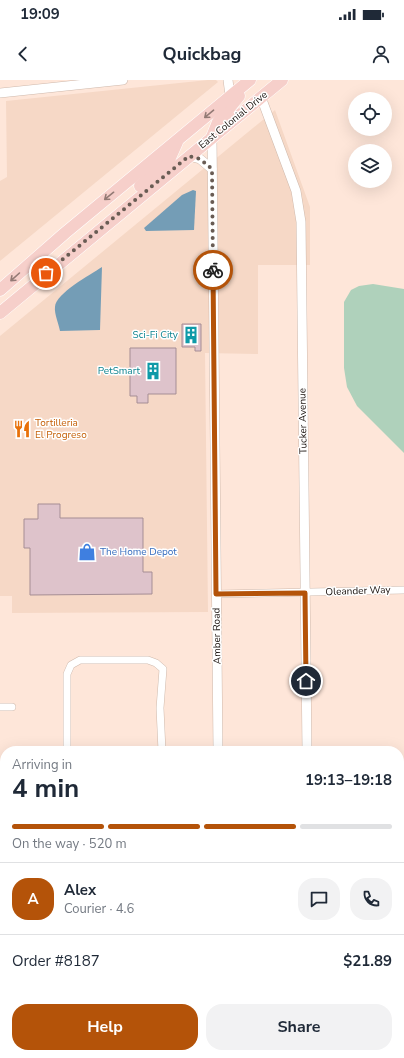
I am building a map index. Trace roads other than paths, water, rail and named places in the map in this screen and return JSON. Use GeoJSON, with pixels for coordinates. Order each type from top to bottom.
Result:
{"type":"FeatureCollection","features":[{"type":"Feature","properties":{"kind":"highway","name":"East Colonial Drive"},"geometry":{"type":"LineString","coordinates":[[0,290],[65,233],[250,80]]}},
{"type":"Feature","properties":{"kind":"highway"},"geometry":{"type":"LineString","coordinates":[[212,137],[218,122],[253,80]]}},
{"type":"Feature","properties":{"kind":"highway","name":"East Colonial Drive"},"geometry":{"type":"LineString","coordinates":[[0,313],[282,80]]}},
{"type":"Feature","properties":{"kind":"highway"},"geometry":{"type":"LineString","coordinates":[[117,215],[118,206],[169,160],[178,140]]}},
{"type":"Feature","properties":{"kind":"highway"},"geometry":{"type":"LineString","coordinates":[[24,292],[35,271],[65,233]]}},
{"type":"Feature","properties":{"kind":"street"},"geometry":{"type":"LineString","coordinates":[[0,93],[122,80]]}},
{"type":"Feature","properties":{"kind":"street"},"geometry":{"type":"LineString","coordinates":[[228,80],[230,96]]}},
{"type":"Feature","properties":{"kind":"street","name":"Tucker Avenue"},"geometry":{"type":"LineString","coordinates":[[261,97],[296,191],[301,222],[307,746]]}},
{"type":"Feature","properties":{"kind":"street","name":"Amber Road"},"geometry":{"type":"LineString","coordinates":[[212,137],[218,746]]}},
{"type":"Feature","properties":{"kind":"street"},"geometry":{"type":"LineString","coordinates":[[189,156],[200,159],[212,169]]}},
{"type":"Feature","properties":{"kind":"street","name":"Oleander Way"},"geometry":{"type":"LineString","coordinates":[[216,594],[404,590]]}},
{"type":"Feature","properties":{"kind":"street"},"geometry":{"type":"LineString","coordinates":[[67,746],[67,674],[71,665],[80,660],[148,660],[156,663],[163,669],[160,708],[162,746]]}},
{"type":"Feature","properties":{"kind":"street"},"geometry":{"type":"LineString","coordinates":[[0,707],[12,707]]}},
{"type":"Feature","properties":{"kind":"water"},"geometry":{"type":"Polygon","coordinates":[[[193,190],[196,191],[194,230],[146,231],[144,228],[182,195],[193,190]]]}},
{"type":"Feature","properties":{"kind":"water"},"geometry":{"type":"Polygon","coordinates":[[[102,267],[100,330],[60,331],[55,310],[57,302],[67,290],[102,267]]]}},
{"type":"Feature","properties":{"kind":"place","name":"Sci-Fi City"},"geometry":{"type":"Point","coordinates":[191,335]}},
{"type":"Feature","properties":{"kind":"place","name":"PetSmart"},"geometry":{"type":"Point","coordinates":[153,371]}},
{"type":"Feature","properties":{"kind":"place","name":"Tortilleria El Progreso"},"geometry":{"type":"Point","coordinates":[22,429]}},
{"type":"Feature","properties":{"kind":"place","name":"The Home Depot"},"geometry":{"type":"Point","coordinates":[87,552]}}]}
